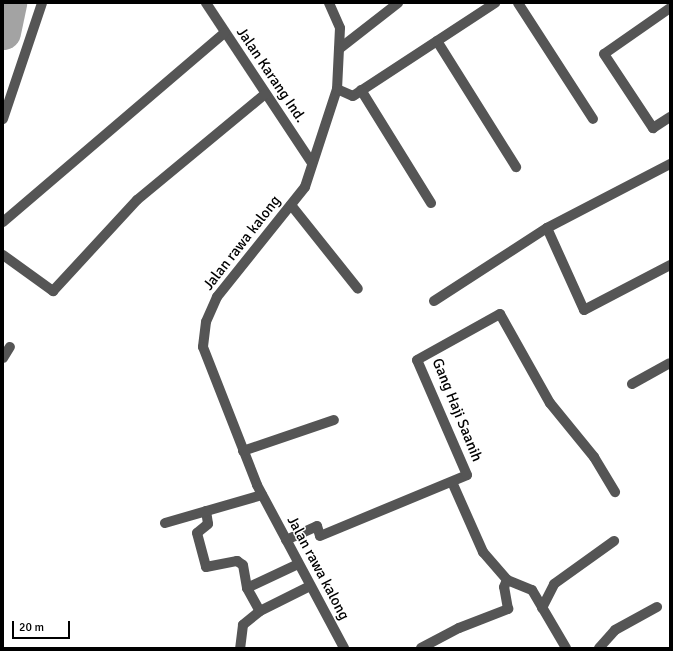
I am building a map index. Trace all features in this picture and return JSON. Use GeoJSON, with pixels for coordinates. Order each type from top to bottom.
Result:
{"type":"FeatureCollection","features":[{"type":"Feature","properties":{"kind":"street"},"geometry":{"type":"LineString","coordinates":[[3,119],[42,3]]}},
{"type":"Feature","properties":{"kind":"street","name":"Jalan Karang Ind."},"geometry":{"type":"LineString","coordinates":[[206,3],[312,163]]}},
{"type":"Feature","properties":{"kind":"street","name":"Jalan rawa kalong"},"geometry":{"type":"LineString","coordinates":[[329,3],[340,28],[337,89],[305,187],[217,297],[206,322],[203,347],[262,495],[344,648]]}},
{"type":"Feature","properties":{"kind":"street"},"geometry":{"type":"LineString","coordinates":[[339,49],[398,3]]}},
{"type":"Feature","properties":{"kind":"street"},"geometry":{"type":"LineString","coordinates":[[337,89],[352,96],[495,3]]}},
{"type":"Feature","properties":{"kind":"street"},"geometry":{"type":"LineString","coordinates":[[518,3],[593,119]]}},
{"type":"Feature","properties":{"kind":"street"},"geometry":{"type":"LineString","coordinates":[[670,8],[604,54],[654,128],[670,117]]}},
{"type":"Feature","properties":{"kind":"street"},"geometry":{"type":"LineString","coordinates":[[3,222],[224,32]]}},
{"type":"Feature","properties":{"kind":"street"},"geometry":{"type":"LineString","coordinates":[[437,41],[516,167]]}},
{"type":"Feature","properties":{"kind":"street"},"geometry":{"type":"LineString","coordinates":[[361,90],[431,203]]}},
{"type":"Feature","properties":{"kind":"street"},"geometry":{"type":"LineString","coordinates":[[3,255],[53,291],[137,200],[265,94]]}},
{"type":"Feature","properties":{"kind":"street"},"geometry":{"type":"LineString","coordinates":[[434,301],[547,228],[670,164]]}},
{"type":"Feature","properties":{"kind":"street"},"geometry":{"type":"LineString","coordinates":[[291,206],[358,289]]}},
{"type":"Feature","properties":{"kind":"street"},"geometry":{"type":"LineString","coordinates":[[547,228],[584,310],[670,265]]}},
{"type":"Feature","properties":{"kind":"street","name":"Gang Haji Saanih"},"geometry":{"type":"LineString","coordinates":[[286,540],[317,526],[320,536],[467,475],[418,360],[500,314],[550,403],[594,457],[615,492]]}},
{"type":"Feature","properties":{"kind":"street"},"geometry":{"type":"LineString","coordinates":[[3,358],[10,347]]}},
{"type":"Feature","properties":{"kind":"street"},"geometry":{"type":"LineString","coordinates":[[632,384],[670,363]]}},
{"type":"Feature","properties":{"kind":"street"},"geometry":{"type":"LineString","coordinates":[[244,451],[334,420]]}},
{"type":"Feature","properties":{"kind":"street"},"geometry":{"type":"LineString","coordinates":[[452,482],[484,552],[507,580],[532,590],[566,648]]}},
{"type":"Feature","properties":{"kind":"street"},"geometry":{"type":"LineString","coordinates":[[165,523],[262,495]]}},
{"type":"Feature","properties":{"kind":"street"},"geometry":{"type":"LineString","coordinates":[[206,511],[208,524],[197,533],[206,567],[237,560],[243,565],[247,588],[260,611]]}},
{"type":"Feature","properties":{"kind":"street"},"geometry":{"type":"LineString","coordinates":[[542,608],[554,584],[614,541]]}},
{"type":"Feature","properties":{"kind":"street"},"geometry":{"type":"LineString","coordinates":[[247,588],[298,564]]}},
{"type":"Feature","properties":{"kind":"street"},"geometry":{"type":"LineString","coordinates":[[421,648],[459,628],[508,609],[504,587],[507,580]]}},
{"type":"Feature","properties":{"kind":"street"},"geometry":{"type":"LineString","coordinates":[[240,648],[243,625],[260,611],[310,586]]}},
{"type":"Feature","properties":{"kind":"street"},"geometry":{"type":"LineString","coordinates":[[599,648],[614,630],[657,607]]}},
{"type":"Feature","properties":{"kind":"waterway"},"geometry":{"type":"LineString","coordinates":[[3,32],[9,3]]}}]}
